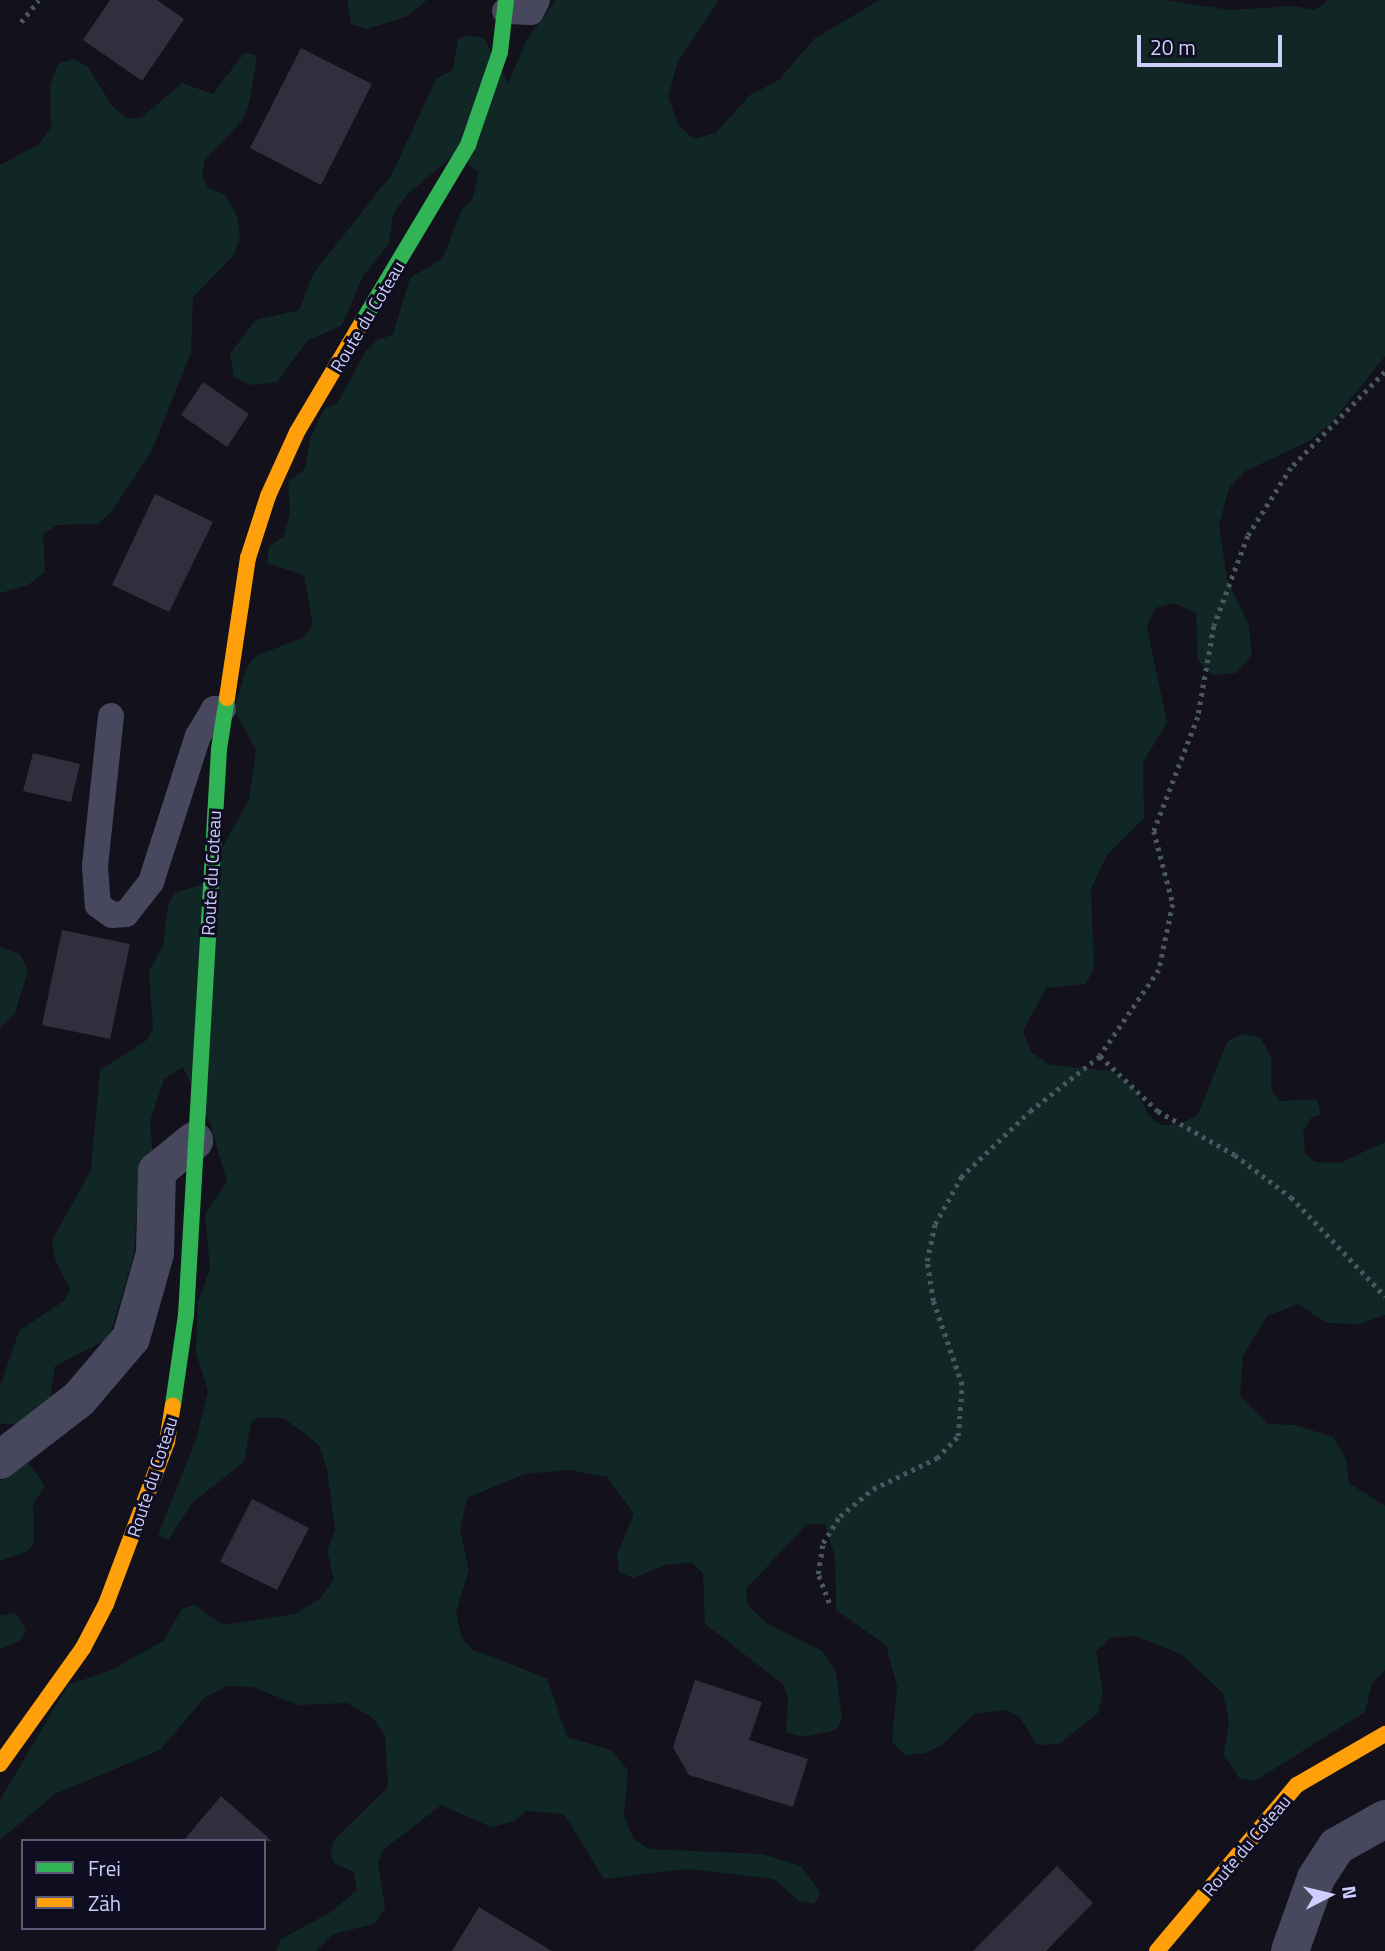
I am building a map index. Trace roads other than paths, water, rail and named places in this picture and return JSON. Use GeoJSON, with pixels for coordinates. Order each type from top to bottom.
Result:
{"type":"FeatureCollection","features":[{"type":"Feature","properties":{"kind":"street","name":"Route du Coteau"},"geometry":{"type":"LineString","coordinates":[[0,1764],[83,1648],[106,1604],[167,1442],[182,1365],[223,709],[237,608],[268,496],[297,432],[468,145],[500,52],[506,6]]}},
{"type":"Feature","properties":{"kind":"street"},"geometry":{"type":"LineString","coordinates":[[0,1460],[79,1399],[131,1338],[155,1253],[157,1171],[194,1141]]}},
{"type":"Feature","properties":{"kind":"street","name":"Route du Coteau"},"geometry":{"type":"LineString","coordinates":[[1157,1951],[1297,1785],[1385,1734]]}},
{"type":"Feature","properties":{"kind":"street"},"geometry":{"type":"LineString","coordinates":[[1290,1951],[1316,1878],[1337,1846],[1385,1819]]}},
{"type":"Feature","properties":{"kind":"lane"},"geometry":{"type":"LineString","coordinates":[[506,6],[531,12],[537,0]]}},
{"type":"Feature","properties":{"kind":"lane"},"geometry":{"type":"LineString","coordinates":[[111,716],[95,866],[98,905],[112,915],[126,914],[151,882],[198,736],[214,709],[223,709]]}}]}
